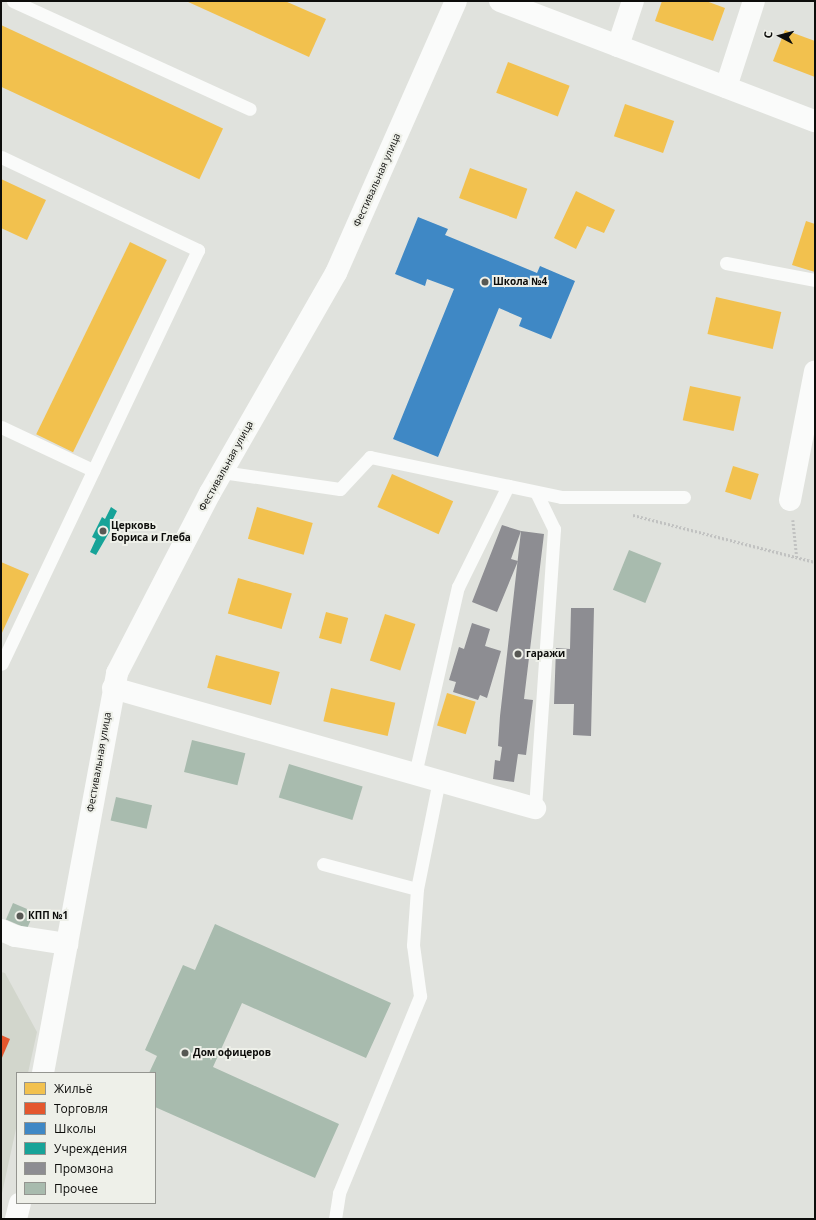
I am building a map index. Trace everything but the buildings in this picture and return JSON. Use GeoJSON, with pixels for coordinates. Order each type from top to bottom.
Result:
{"type":"FeatureCollection","features":[{"type":"Feature","properties":{"kind":"main road","name":"Фестивальная улица"},"geometry":{"type":"LineString","coordinates":[[43,1072],[113,688],[117,673],[222,472],[336,273],[456,1]]}},
{"type":"Feature","properties":{"kind":"main road"},"geometry":{"type":"LineString","coordinates":[[500,1],[815,121]]}},
{"type":"Feature","properties":{"kind":"main road"},"geometry":{"type":"LineString","coordinates":[[618,46],[634,1]]}},
{"type":"Feature","properties":{"kind":"main road"},"geometry":{"type":"LineString","coordinates":[[726,87],[754,1]]}},
{"type":"Feature","properties":{"kind":"main road"},"geometry":{"type":"LineString","coordinates":[[790,500],[815,371]]}},
{"type":"Feature","properties":{"kind":"main road"},"geometry":{"type":"LineString","coordinates":[[113,688],[535,808]]}},
{"type":"Feature","properties":{"kind":"main road"},"geometry":{"type":"LineString","coordinates":[[1,930],[15,936],[67,944]]}},
{"type":"Feature","properties":{"kind":"main road"},"geometry":{"type":"LineString","coordinates":[[16,1219],[20,1204]]}},
{"type":"Feature","properties":{"kind":"lane"},"geometry":{"type":"LineString","coordinates":[[13,1],[250,109]]}},
{"type":"Feature","properties":{"kind":"lane"},"geometry":{"type":"LineString","coordinates":[[1,158],[198,250],[1,664]]}},
{"type":"Feature","properties":{"kind":"lane"},"geometry":{"type":"LineString","coordinates":[[726,263],[815,280]]}},
{"type":"Feature","properties":{"kind":"lane"},"geometry":{"type":"LineString","coordinates":[[1,427],[93,470]]}},
{"type":"Feature","properties":{"kind":"lane"},"geometry":{"type":"LineString","coordinates":[[222,472],[340,489],[370,457],[561,497],[684,497]]}},
{"type":"Feature","properties":{"kind":"lane"},"geometry":{"type":"LineString","coordinates":[[415,774],[458,587],[508,486]]}},
{"type":"Feature","properties":{"kind":"lane"},"geometry":{"type":"LineString","coordinates":[[535,808],[554,529],[536,492]]}},
{"type":"Feature","properties":{"kind":"lane"},"geometry":{"type":"LineString","coordinates":[[335,1219],[339,1193],[420,996],[413,946],[417,889],[439,780]]}},
{"type":"Feature","properties":{"kind":"lane"},"geometry":{"type":"LineString","coordinates":[[323,864],[417,889]]}},
{"type":"Feature","properties":{"kind":"path"},"geometry":{"type":"LineString","coordinates":[[790,500],[797,557]]}},
{"type":"Feature","properties":{"kind":"path"},"geometry":{"type":"LineString","coordinates":[[630,514],[815,562]]}},
{"type":"Feature","properties":{"kind":"shaded area"},"geometry":{"type":"Polygon","coordinates":[[[1,972],[5,973],[37,1032],[28,1072],[16,1072],[16,1129],[1,1198],[1,972]]]}},
{"type":"Feature","properties":{"kind":"place","name":"Школа №4"},"geometry":{"type":"Point","coordinates":[485,282]}},
{"type":"Feature","properties":{"kind":"place","name":"Церковь Бориса и Глеба"},"geometry":{"type":"Point","coordinates":[103,531]}},
{"type":"Feature","properties":{"kind":"place","name":"гаражи"},"geometry":{"type":"Point","coordinates":[518,654]}},
{"type":"Feature","properties":{"kind":"place","name":"КПП №1"},"geometry":{"type":"Point","coordinates":[20,916]}},
{"type":"Feature","properties":{"kind":"place","name":"Дом офицеров"},"geometry":{"type":"Point","coordinates":[185,1053]}}]}
